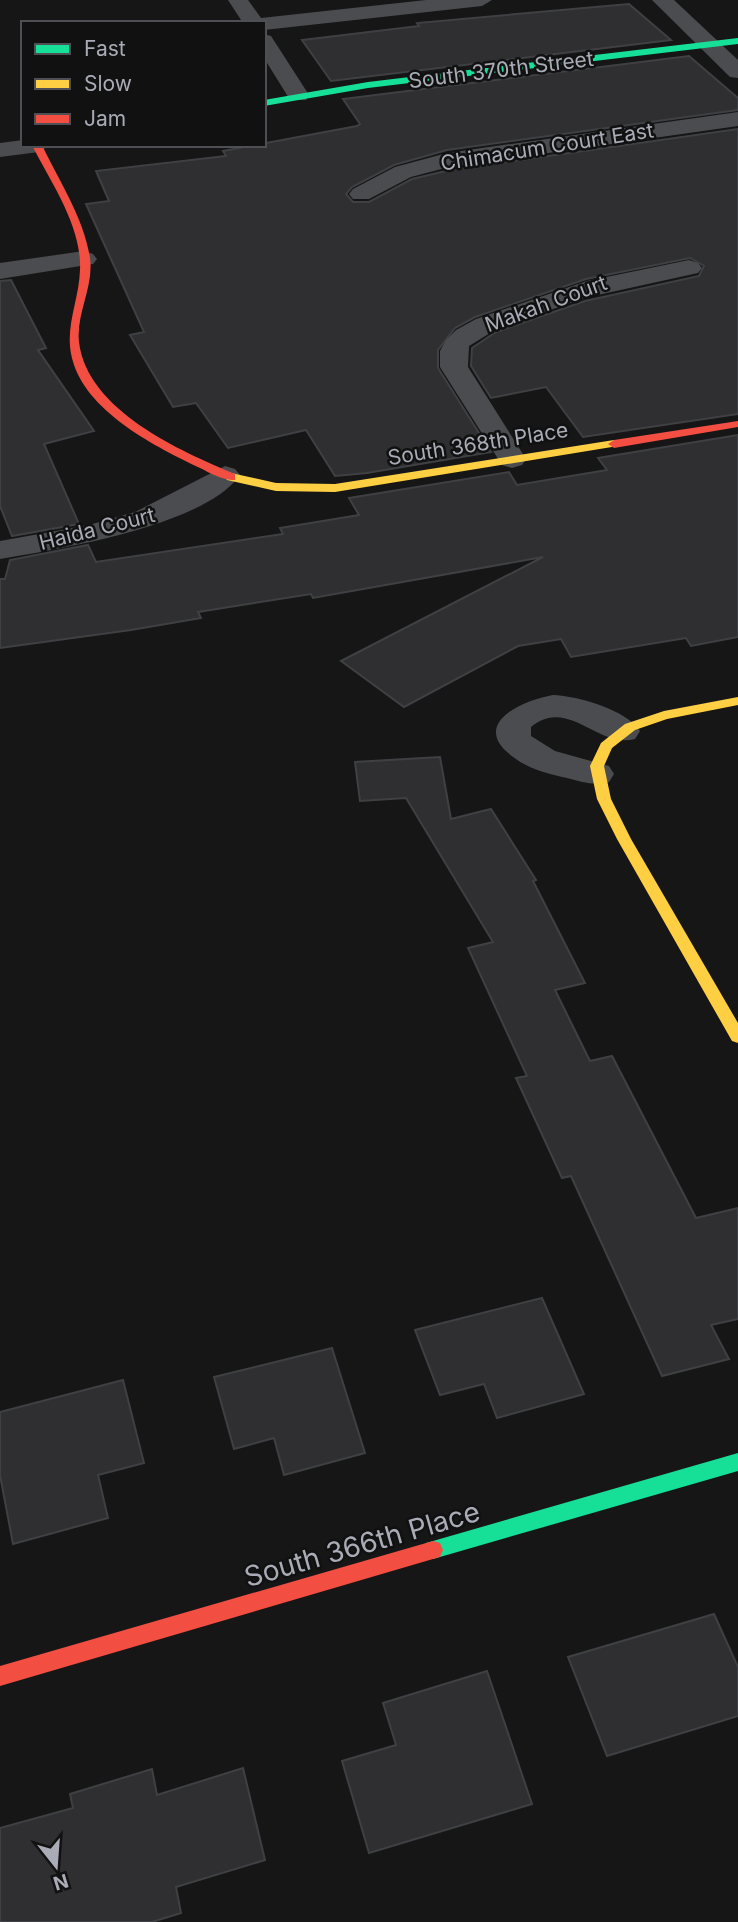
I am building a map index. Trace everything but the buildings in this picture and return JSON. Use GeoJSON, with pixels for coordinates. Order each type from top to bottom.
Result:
{"type":"FeatureCollection","features":[{"type":"Feature","properties":{"kind":"street"},"geometry":{"type":"LineString","coordinates":[[238,0],[253,21]]}},
{"type":"Feature","properties":{"kind":"street"},"geometry":{"type":"LineString","coordinates":[[266,24],[482,0]]}},
{"type":"Feature","properties":{"kind":"street"},"geometry":{"type":"LineString","coordinates":[[662,0],[738,72]]}},
{"type":"Feature","properties":{"kind":"street","name":"South 370th Street"},"geometry":{"type":"LineString","coordinates":[[266,103],[298,95],[738,41]]}},
{"type":"Feature","properties":{"kind":"street"},"geometry":{"type":"LineString","coordinates":[[266,43],[298,95]]}},
{"type":"Feature","properties":{"kind":"street","name":"Chimacum Court East"},"geometry":{"type":"LineString","coordinates":[[361,194],[403,172],[447,160],[738,120]]}},
{"type":"Feature","properties":{"kind":"street"},"geometry":{"type":"LineString","coordinates":[[0,150],[23,147]]}},
{"type":"Feature","properties":{"kind":"street"},"geometry":{"type":"LineString","coordinates":[[0,271],[84,259],[39,147]]}},
{"type":"Feature","properties":{"kind":"street","name":"South 368th Place"},"geometry":{"type":"LineString","coordinates":[[84,259],[84,286],[74,334],[77,355],[85,374],[122,417],[225,475],[268,486],[318,489],[738,424]]}},
{"type":"Feature","properties":{"kind":"street","name":"Makah Court"},"geometry":{"type":"LineString","coordinates":[[512,459],[456,372],[453,350],[459,341],[486,324],[579,289],[624,278],[689,268]]}},
{"type":"Feature","properties":{"kind":"street","name":"Haida Court"},"geometry":{"type":"LineString","coordinates":[[0,550],[84,536],[136,523],[185,502],[225,475]]}},
{"type":"Feature","properties":{"kind":"street"},"geometry":{"type":"LineString","coordinates":[[738,701],[655,718],[623,731],[606,746],[598,766],[604,799],[624,839],[738,1037]]}},
{"type":"Feature","properties":{"kind":"street"},"geometry":{"type":"LineString","coordinates":[[598,766],[536,756],[523,748],[515,738],[514,728],[519,717],[530,710],[562,705],[578,709],[623,731]]}},
{"type":"Feature","properties":{"kind":"street","name":"South 366th Place"},"geometry":{"type":"LineString","coordinates":[[0,1675],[738,1462]]}},
{"type":"Feature","properties":{"kind":"traffic: fast"},"geometry":{"type":"LineString","coordinates":[[266,103],[368,85],[738,41]]}},
{"type":"Feature","properties":{"kind":"traffic: fast"},"geometry":{"type":"LineString","coordinates":[[433,1550],[738,1462]]}},
{"type":"Feature","properties":{"kind":"traffic: slow"},"geometry":{"type":"LineString","coordinates":[[231,477],[276,487],[335,488],[614,444]]}},
{"type":"Feature","properties":{"kind":"traffic: slow"},"geometry":{"type":"LineString","coordinates":[[738,701],[664,715],[630,727],[606,746],[597,766],[604,799],[624,839],[738,1037]]}},
{"type":"Feature","properties":{"kind":"traffic: jam"},"geometry":{"type":"LineString","coordinates":[[38,147],[71,214],[85,258],[85,280],[74,332],[80,367],[94,389],[112,409],[135,427],[160,443],[231,477]]}},
{"type":"Feature","properties":{"kind":"traffic: jam"},"geometry":{"type":"LineString","coordinates":[[614,444],[738,424]]}},
{"type":"Feature","properties":{"kind":"traffic: jam"},"geometry":{"type":"LineString","coordinates":[[0,1676],[433,1550]]}}]}
